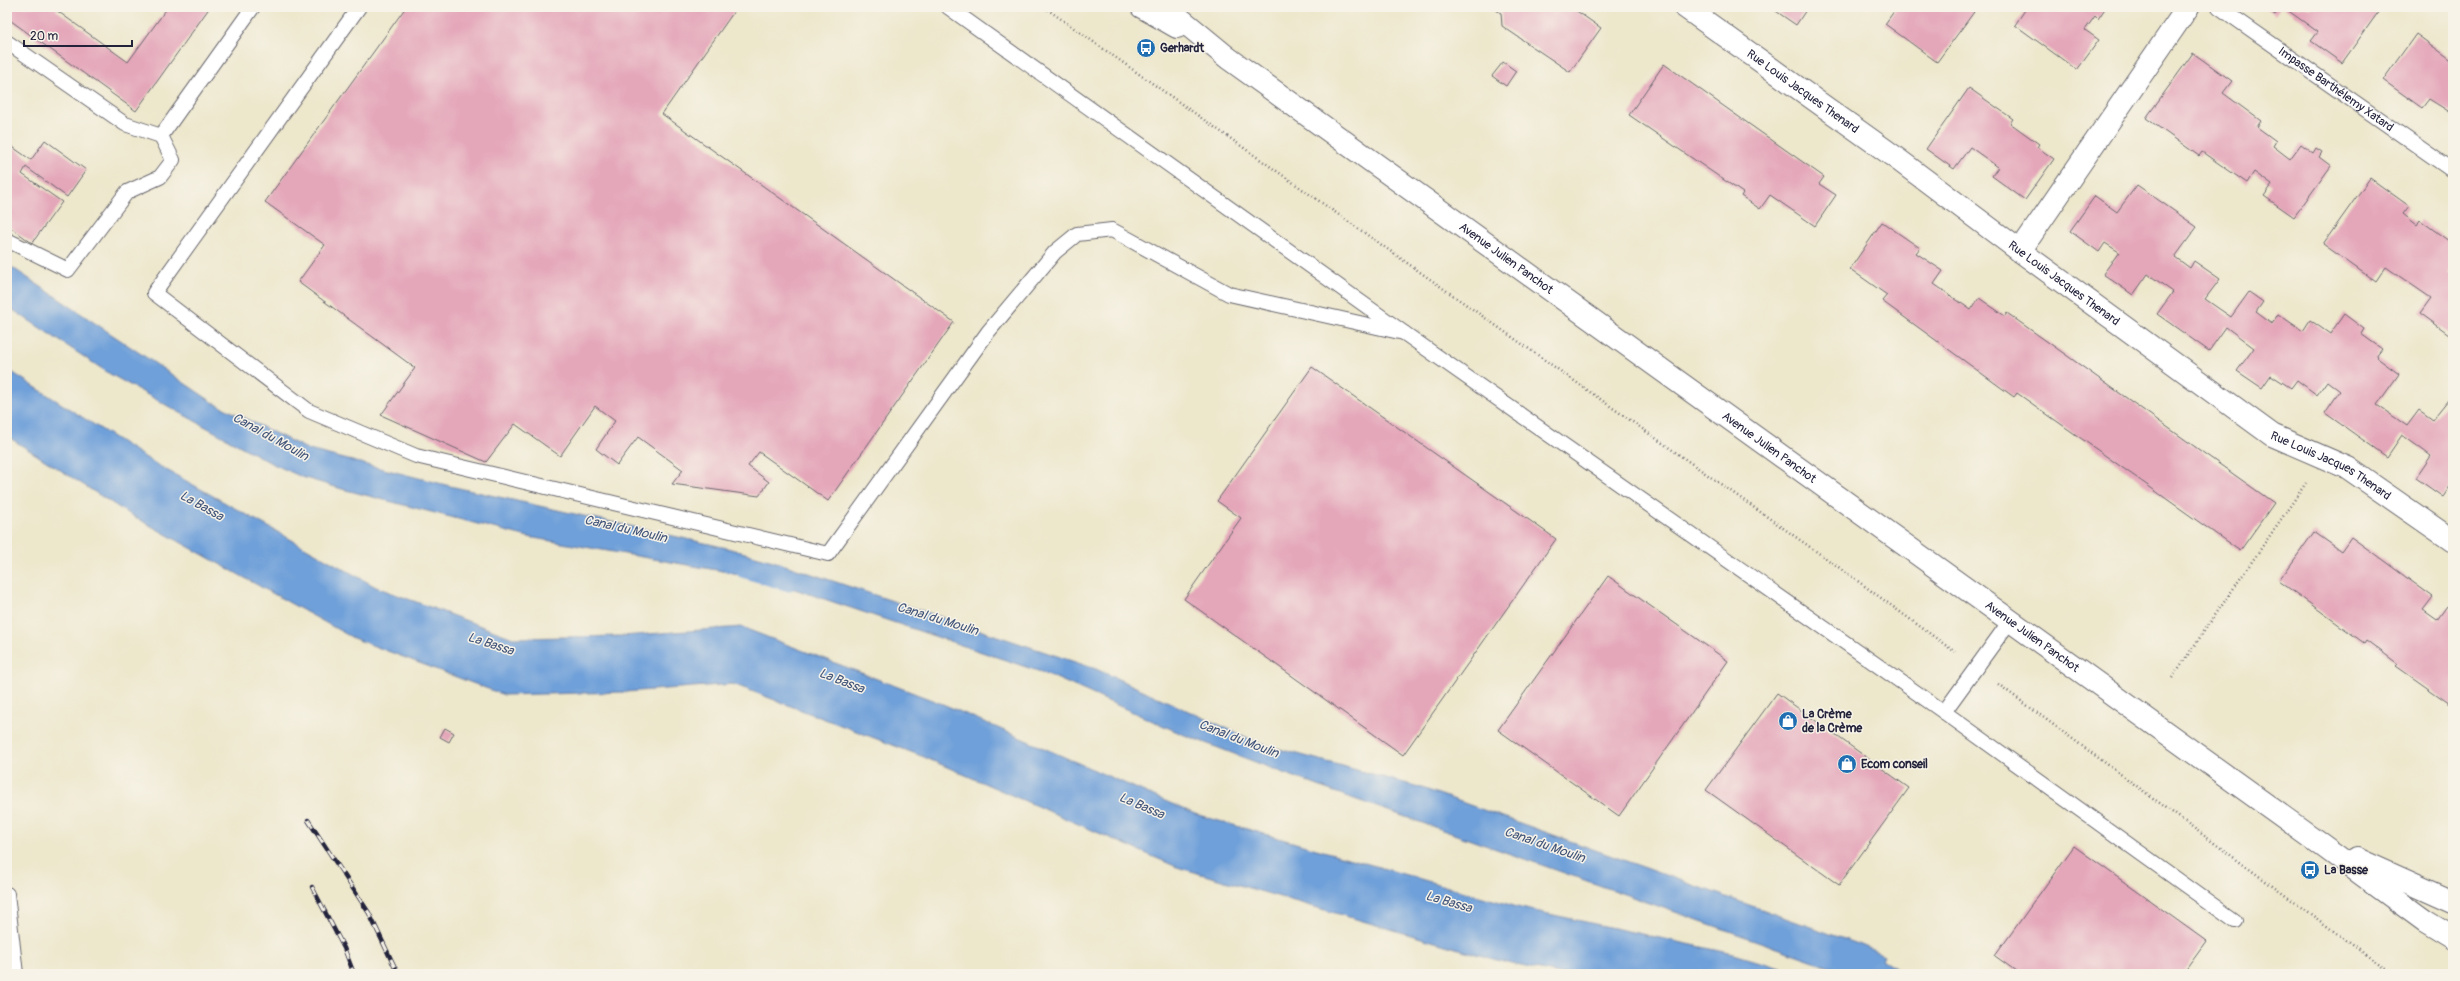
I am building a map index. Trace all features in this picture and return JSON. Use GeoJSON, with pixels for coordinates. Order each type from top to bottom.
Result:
{"type":"FeatureCollection","features":[{"type":"Feature","properties":{"kind":"main road","name":"Avenue Julien Panchot"},"geometry":{"type":"LineString","coordinates":[[1142,7],[1228,58]]}},
{"type":"Feature","properties":{"kind":"main road","name":"Avenue Julien Panchot"},"geometry":{"type":"LineString","coordinates":[[1166,7],[1228,58],[2010,622],[2311,837],[2425,921],[2453,938]]}},
{"type":"Feature","properties":{"kind":"main road","name":"Rue Louis Jacques Thenard"},"geometry":{"type":"LineString","coordinates":[[1685,7],[1892,155],[2020,251],[2272,435],[2324,456],[2348,468],[2453,541]]}},
{"type":"Feature","properties":{"kind":"main road"},"geometry":{"type":"LineString","coordinates":[[2020,251],[2188,7]]}},
{"type":"Feature","properties":{"kind":"main road","name":"Avenue Julien Panchot"},"geometry":{"type":"LineString","coordinates":[[2311,837],[2453,902]]}},
{"type":"Feature","properties":{"kind":"lane"},"geometry":{"type":"LineString","coordinates":[[161,136],[253,7]]}},
{"type":"Feature","properties":{"kind":"lane"},"geometry":{"type":"LineString","coordinates":[[359,7],[154,292],[309,411],[416,456],[828,554],[988,332],[1055,252],[1077,234],[1112,230],[1229,294],[1404,333]]}},
{"type":"Feature","properties":{"kind":"lane"},"geometry":{"type":"LineString","coordinates":[[948,7],[1404,333],[1944,712],[2235,921]]}},
{"type":"Feature","properties":{"kind":"lane","name":"Impasse Barthélemy Xatard"},"geometry":{"type":"LineString","coordinates":[[2220,7],[2453,171]]}},
{"type":"Feature","properties":{"kind":"lane"},"geometry":{"type":"LineString","coordinates":[[7,42],[125,124],[161,136],[173,160],[160,177],[127,192],[68,270],[7,240]]}},
{"type":"Feature","properties":{"kind":"lane"},"geometry":{"type":"LineString","coordinates":[[1944,712],[1975,667],[2010,622]]}},
{"type":"Feature","properties":{"kind":"lane"},"geometry":{"type":"LineString","coordinates":[[7,894],[16,974]]}},
{"type":"Feature","properties":{"kind":"path"},"geometry":{"type":"LineString","coordinates":[[1044,7],[1844,571],[2392,974]]}},
{"type":"Feature","properties":{"kind":"path"},"geometry":{"type":"LineString","coordinates":[[2172,678],[2324,456]]}},
{"type":"Feature","properties":{"kind":"water"},"geometry":{"type":"Polygon","coordinates":[[[7,264],[214,403],[309,450],[450,486],[727,548],[773,561],[1096,669],[1261,744],[1419,787],[1861,945],[1884,955],[1882,959],[1904,974],[1851,974],[1326,789],[1182,734],[1047,674],[762,578],[528,537],[342,489],[302,477],[271,463],[110,374],[7,306],[7,264]]]}},
{"type":"Feature","properties":{"kind":"water","name":"La Bassa"},"geometry":{"type":"Polygon","coordinates":[[[7,369],[154,463],[376,587],[513,638],[622,636],[741,627],[945,705],[1195,814],[1521,908],[1734,954],[1800,974],[1559,974],[1507,963],[1177,867],[924,757],[733,684],[625,692],[504,695],[353,638],[126,512],[7,436],[7,369]]]}},
{"type":"Feature","properties":{"kind":"building"},"geometry":{"type":"Polygon","coordinates":[[[7,7],[58,7],[56,10],[128,62],[168,7],[210,7],[136,111],[7,18],[7,7]]]}},
{"type":"Feature","properties":{"kind":"building"},"geometry":{"type":"Polygon","coordinates":[[[406,7],[731,7],[735,10],[662,114],[954,322],[828,501],[759,452],[748,466],[769,482],[759,496],[672,484],[683,470],[638,437],[617,465],[596,449],[615,421],[595,406],[560,456],[515,424],[486,462],[381,415],[415,368],[298,282],[325,245],[265,202],[406,7]]]}},
{"type":"Feature","properties":{"kind":"building"},"geometry":{"type":"Polygon","coordinates":[[[1491,7],[1571,7],[1601,28],[1570,72],[1502,26],[1501,13],[1491,7]]]}},
{"type":"Feature","properties":{"kind":"building"},"geometry":{"type":"Polygon","coordinates":[[[1770,7],[1808,7],[1796,25],[1770,7]]]}},
{"type":"Feature","properties":{"kind":"building"},"geometry":{"type":"Polygon","coordinates":[[[1897,7],[1967,7],[1974,12],[1937,62],[1885,24],[1897,7]]]}},
{"type":"Feature","properties":{"kind":"building"},"geometry":{"type":"Polygon","coordinates":[[[2027,7],[2106,7],[2098,19],[2095,16],[2085,30],[2099,40],[2077,70],[2015,25],[2027,7]]]}},
{"type":"Feature","properties":{"kind":"building"},"geometry":{"type":"Polygon","coordinates":[[[2264,7],[2280,7],[2275,15],[2264,7]]]}},
{"type":"Feature","properties":{"kind":"building"},"geometry":{"type":"Polygon","coordinates":[[[2283,7],[2374,7],[2379,11],[2342,63],[2311,41],[2318,32],[2283,7]]]}},
{"type":"Feature","properties":{"kind":"building"},"geometry":{"type":"Polygon","coordinates":[[[2416,34],[2453,61],[2453,114],[2429,99],[2422,108],[2383,80],[2416,34]]]}},
{"type":"Feature","properties":{"kind":"building"},"geometry":{"type":"Polygon","coordinates":[[[2193,53],[2232,81],[2223,93],[2261,121],[2257,127],[2276,141],[2273,146],[2290,159],[2301,144],[2313,153],[2316,148],[2322,152],[2319,157],[2331,166],[2294,217],[2264,196],[2272,185],[2254,172],[2247,183],[2202,152],[2199,156],[2146,118],[2193,53]]]}},
{"type":"Feature","properties":{"kind":"building"},"geometry":{"type":"Polygon","coordinates":[[[1503,62],[1516,71],[1506,86],[1492,76],[1503,62]]]}},
{"type":"Feature","properties":{"kind":"building"},"geometry":{"type":"Polygon","coordinates":[[[1664,64],[1824,177],[1819,184],[1836,195],[1815,226],[1770,195],[1760,209],[1741,196],[1743,193],[1629,115],[1664,64]]]}},
{"type":"Feature","properties":{"kind":"building"},"geometry":{"type":"Polygon","coordinates":[[[1969,88],[2013,119],[2010,123],[2039,144],[2037,147],[2054,159],[2025,200],[1992,176],[1998,167],[1970,147],[1954,169],[1926,149],[1969,88]]]}},
{"type":"Feature","properties":{"kind":"building"},"geometry":{"type":"Polygon","coordinates":[[[45,140],[86,170],[67,197],[26,167],[22,174],[62,202],[32,243],[7,225],[7,143],[31,160],[45,140]]]}},
{"type":"Feature","properties":{"kind":"building"},"geometry":{"type":"Polygon","coordinates":[[[2370,178],[2409,206],[2403,214],[2417,225],[2420,220],[2453,244],[2453,267],[2448,274],[2453,277],[2453,337],[2420,313],[2431,298],[2386,267],[2376,282],[2323,244],[2370,178]]]}},
{"type":"Feature","properties":{"kind":"building"},"geometry":{"type":"Polygon","coordinates":[[[2137,185],[2197,227],[2175,257],[2190,268],[2194,261],[2220,279],[2205,299],[2231,317],[2249,292],[2263,302],[2256,312],[2272,324],[2278,314],[2303,331],[2310,320],[2330,334],[2344,314],[2364,329],[2361,334],[2382,349],[2376,357],[2399,374],[2377,405],[2407,426],[2419,410],[2433,420],[2453,395],[2453,482],[2443,497],[2416,478],[2431,456],[2402,435],[2387,457],[2325,413],[2340,391],[2327,381],[2317,395],[2297,380],[2291,388],[2271,375],[2262,388],[2237,371],[2254,348],[2226,327],[2209,351],[2157,314],[2173,292],[2148,274],[2133,295],[2103,274],[2119,252],[2105,243],[2099,252],[2070,231],[2095,196],[2117,212],[2137,185]]]}},
{"type":"Feature","properties":{"kind":"building"},"geometry":{"type":"Polygon","coordinates":[[[1882,222],[1920,248],[1916,253],[1943,271],[1934,284],[1971,310],[1979,298],[2005,316],[2007,313],[2274,503],[2240,551],[2017,393],[2014,397],[1882,301],[1887,295],[1850,269],[1882,222]]]}},
{"type":"Feature","properties":{"kind":"building"},"geometry":{"type":"Polygon","coordinates":[[[1312,367],[1556,539],[1403,755],[1184,599],[1241,518],[1217,501],[1312,367]]]}},
{"type":"Feature","properties":{"kind":"building"},"geometry":{"type":"Polygon","coordinates":[[[2314,532],[2341,551],[2351,537],[2433,597],[2423,610],[2437,620],[2447,606],[2453,611],[2453,706],[2396,666],[2398,664],[2366,640],[2364,643],[2279,581],[2314,532]]]}},
{"type":"Feature","properties":{"kind":"building"},"geometry":{"type":"Polygon","coordinates":[[[1608,576],[1728,661],[1619,816],[1498,730],[1608,576]]]}},
{"type":"Feature","properties":{"kind":"building"},"geometry":{"type":"Polygon","coordinates":[[[1777,693],[1909,788],[1839,885],[1706,790],[1777,693]]]}},
{"type":"Feature","properties":{"kind":"building"},"geometry":{"type":"Polygon","coordinates":[[[445,728],[454,733],[449,742],[440,737],[445,728]]]}},
{"type":"Feature","properties":{"kind":"building"},"geometry":{"type":"Polygon","coordinates":[[[2074,846],[2206,941],[2182,974],[2020,974],[1995,956],[2074,846]]]}},
{"type":"Feature","properties":{"kind":"waterway","name":"Canal du Moulin"},"geometry":{"type":"LineString","coordinates":[[742,572],[789,586]]}},
{"type":"Feature","properties":{"kind":"railway"},"geometry":{"type":"LineString","coordinates":[[308,820],[369,913],[398,974]]}},
{"type":"Feature","properties":{"kind":"railway"},"geometry":{"type":"LineString","coordinates":[[312,887],[344,948],[354,974]]}},
{"type":"Feature","properties":{"kind":"place","name":"Gerhardt"},"geometry":{"type":"Point","coordinates":[1146,48]}},
{"type":"Feature","properties":{"kind":"place","name":"La Crème de la Crème"},"geometry":{"type":"Point","coordinates":[1788,721]}},
{"type":"Feature","properties":{"kind":"place","name":"Ecom conseil"},"geometry":{"type":"Point","coordinates":[1847,764]}},
{"type":"Feature","properties":{"kind":"place","name":"La Basse"},"geometry":{"type":"Point","coordinates":[2310,870]}}]}
